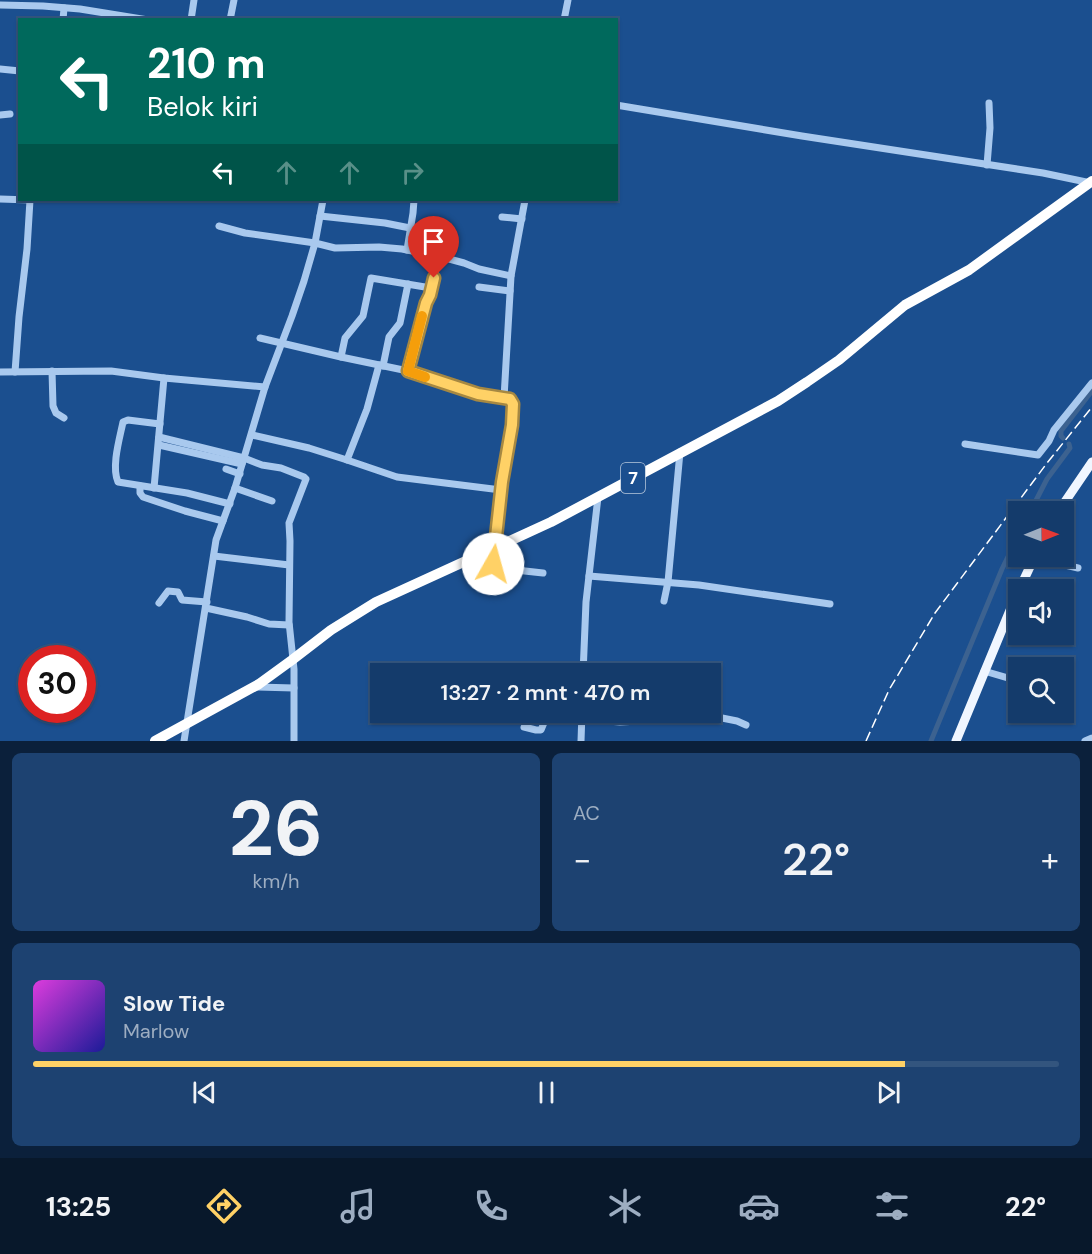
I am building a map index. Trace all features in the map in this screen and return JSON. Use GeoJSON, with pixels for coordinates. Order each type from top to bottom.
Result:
{"type":"FeatureCollection","features":[{"type":"Feature","properties":{"kind":"highway","name":"7"},"geometry":{"type":"LineString","coordinates":[[155,741],[254,687],[331,630],[368,606],[551,522],[754,414],[839,360],[905,305],[969,270],[1091,182]]}},
{"type":"Feature","properties":{"kind":"main road"},"geometry":{"type":"LineString","coordinates":[[1065,501],[1092,462]]}},
{"type":"Feature","properties":{"kind":"main road"},"geometry":{"type":"LineString","coordinates":[[956,741],[1008,619]]}},
{"type":"Feature","properties":{"kind":"street"},"geometry":{"type":"LineString","coordinates":[[191,18],[194,0]]}},
{"type":"Feature","properties":{"kind":"street"},"geometry":{"type":"LineString","coordinates":[[230,18],[234,0]]}},
{"type":"Feature","properties":{"kind":"street"},"geometry":{"type":"LineString","coordinates":[[564,18],[568,0]]}},
{"type":"Feature","properties":{"kind":"street"},"geometry":{"type":"LineString","coordinates":[[0,5],[43,3],[132,18]]}},
{"type":"Feature","properties":{"kind":"street"},"geometry":{"type":"LineString","coordinates":[[63,18],[64,8]]}},
{"type":"Feature","properties":{"kind":"street"},"geometry":{"type":"LineString","coordinates":[[0,69],[18,71]]}},
{"type":"Feature","properties":{"kind":"street"},"geometry":{"type":"LineString","coordinates":[[987,165],[990,128],[989,102]]}},
{"type":"Feature","properties":{"kind":"street"},"geometry":{"type":"LineString","coordinates":[[618,105],[1091,182]]}},
{"type":"Feature","properties":{"kind":"street"},"geometry":{"type":"LineString","coordinates":[[0,115],[10,114]]}},
{"type":"Feature","properties":{"kind":"street"},"geometry":{"type":"LineString","coordinates":[[0,199],[18,200]]}},
{"type":"Feature","properties":{"kind":"street"},"geometry":{"type":"LineString","coordinates":[[15,372],[30,201]]}},
{"type":"Feature","properties":{"kind":"street"},"geometry":{"type":"LineString","coordinates":[[184,741],[216,540],[236,488],[265,387],[292,316],[315,243],[323,201]]}},
{"type":"Feature","properties":{"kind":"street"},"geometry":{"type":"LineString","coordinates":[[407,250],[414,201]]}},
{"type":"Feature","properties":{"kind":"street"},"geometry":{"type":"LineString","coordinates":[[504,398],[511,276],[525,201]]}},
{"type":"Feature","properties":{"kind":"street"},"geometry":{"type":"LineString","coordinates":[[320,216],[410,228]]}},
{"type":"Feature","properties":{"kind":"street"},"geometry":{"type":"LineString","coordinates":[[502,217],[522,219]]}},
{"type":"Feature","properties":{"kind":"street"},"geometry":{"type":"LineString","coordinates":[[219,226],[245,233],[335,248],[379,247],[407,250],[439,256],[492,273],[511,276]]}},
{"type":"Feature","properties":{"kind":"street"},"geometry":{"type":"LineString","coordinates":[[408,371],[439,256]]}},
{"type":"Feature","properties":{"kind":"street"},"geometry":{"type":"LineString","coordinates":[[341,357],[345,338],[363,316],[371,278],[431,288]]}},
{"type":"Feature","properties":{"kind":"street"},"geometry":{"type":"LineString","coordinates":[[347,460],[367,409],[389,338],[400,323],[408,284]]}},
{"type":"Feature","properties":{"kind":"street"},"geometry":{"type":"LineString","coordinates":[[479,287],[510,291]]}},
{"type":"Feature","properties":{"kind":"street"},"geometry":{"type":"LineString","coordinates":[[260,338],[408,371],[465,390],[510,399],[513,407],[493,564],[496,567],[543,573]]}},
{"type":"Feature","properties":{"kind":"street"},"geometry":{"type":"LineString","coordinates":[[52,371],[53,406],[56,413],[64,418]]}},
{"type":"Feature","properties":{"kind":"street"},"geometry":{"type":"LineString","coordinates":[[0,372],[111,371],[265,387]]}},
{"type":"Feature","properties":{"kind":"street"},"geometry":{"type":"LineString","coordinates":[[154,488],[164,378]]}},
{"type":"Feature","properties":{"kind":"street"},"geometry":{"type":"LineString","coordinates":[[965,444],[1038,455],[1054,430],[1092,382]]}},
{"type":"Feature","properties":{"kind":"street"},"geometry":{"type":"LineString","coordinates":[[160,424],[128,420],[123,422],[118,446],[116,478],[118,482],[187,493],[230,504]]}},
{"type":"Feature","properties":{"kind":"street"},"geometry":{"type":"LineString","coordinates":[[252,435],[309,448],[397,477],[501,490]]}},
{"type":"Feature","properties":{"kind":"street"},"geometry":{"type":"LineString","coordinates":[[159,441],[281,468],[306,479],[289,523],[289,625],[294,688],[294,741]]}},
{"type":"Feature","properties":{"kind":"street"},"geometry":{"type":"LineString","coordinates":[[664,601],[668,582],[680,452]]}},
{"type":"Feature","properties":{"kind":"street"},"geometry":{"type":"LineString","coordinates":[[226,469],[240,474]]}},
{"type":"Feature","properties":{"kind":"street"},"geometry":{"type":"LineString","coordinates":[[140,486],[140,493],[143,497],[223,521]]}},
{"type":"Feature","properties":{"kind":"street"},"geometry":{"type":"LineString","coordinates":[[236,488],[272,501]]}},
{"type":"Feature","properties":{"kind":"street"},"geometry":{"type":"LineString","coordinates":[[583,663],[586,602],[598,497]]}},
{"type":"Feature","properties":{"kind":"street"},"geometry":{"type":"LineString","coordinates":[[214,556],[289,565]]}},
{"type":"Feature","properties":{"kind":"street"},"geometry":{"type":"LineString","coordinates":[[1074,567],[1078,568]]}},
{"type":"Feature","properties":{"kind":"street"},"geometry":{"type":"LineString","coordinates":[[589,576],[668,582],[830,604]]}},
{"type":"Feature","properties":{"kind":"street"},"geometry":{"type":"LineString","coordinates":[[159,603],[166,591],[178,592],[182,600],[207,605],[269,624],[289,625]]}},
{"type":"Feature","properties":{"kind":"street"},"geometry":{"type":"LineString","coordinates":[[984,671],[1008,678]]}},
{"type":"Feature","properties":{"kind":"street"},"geometry":{"type":"LineString","coordinates":[[254,687],[294,688]]}},
{"type":"Feature","properties":{"kind":"street"},"geometry":{"type":"LineString","coordinates":[[721,718],[746,725]]}},
{"type":"Feature","properties":{"kind":"street"},"geometry":{"type":"LineString","coordinates":[[524,727],[541,730],[544,723]]}},
{"type":"Feature","properties":{"kind":"street"},"geometry":{"type":"LineString","coordinates":[[582,723],[582,741]]}},
{"type":"Feature","properties":{"kind":"street"},"geometry":{"type":"LineString","coordinates":[[1084,741],[1092,738]]}},
{"type":"Feature","properties":{"kind":"waterway"},"geometry":{"type":"LineString","coordinates":[[1063,438],[1061,431],[1092,391]]}},
{"type":"Feature","properties":{"kind":"waterway"},"geometry":{"type":"LineString","coordinates":[[1036,501],[1047,479],[1070,448],[1069,444]]}},
{"type":"Feature","properties":{"kind":"waterway"},"geometry":{"type":"LineString","coordinates":[[931,741],[1008,557]]}},
{"type":"Feature","properties":{"kind":"railway"},"geometry":{"type":"LineString","coordinates":[[866,741],[889,690],[935,613],[1047,463],[1092,407]]}},
{"type":"Feature","properties":{"kind":"slow traffic"},"geometry":{"type":"LineString","coordinates":[[422,316],[408,371],[425,377]]}},
{"type":"Feature","properties":{"kind":"route"},"geometry":{"type":"LineString","coordinates":[[434,278],[408,371],[478,394],[507,398],[513,404],[493,564]]}}]}
